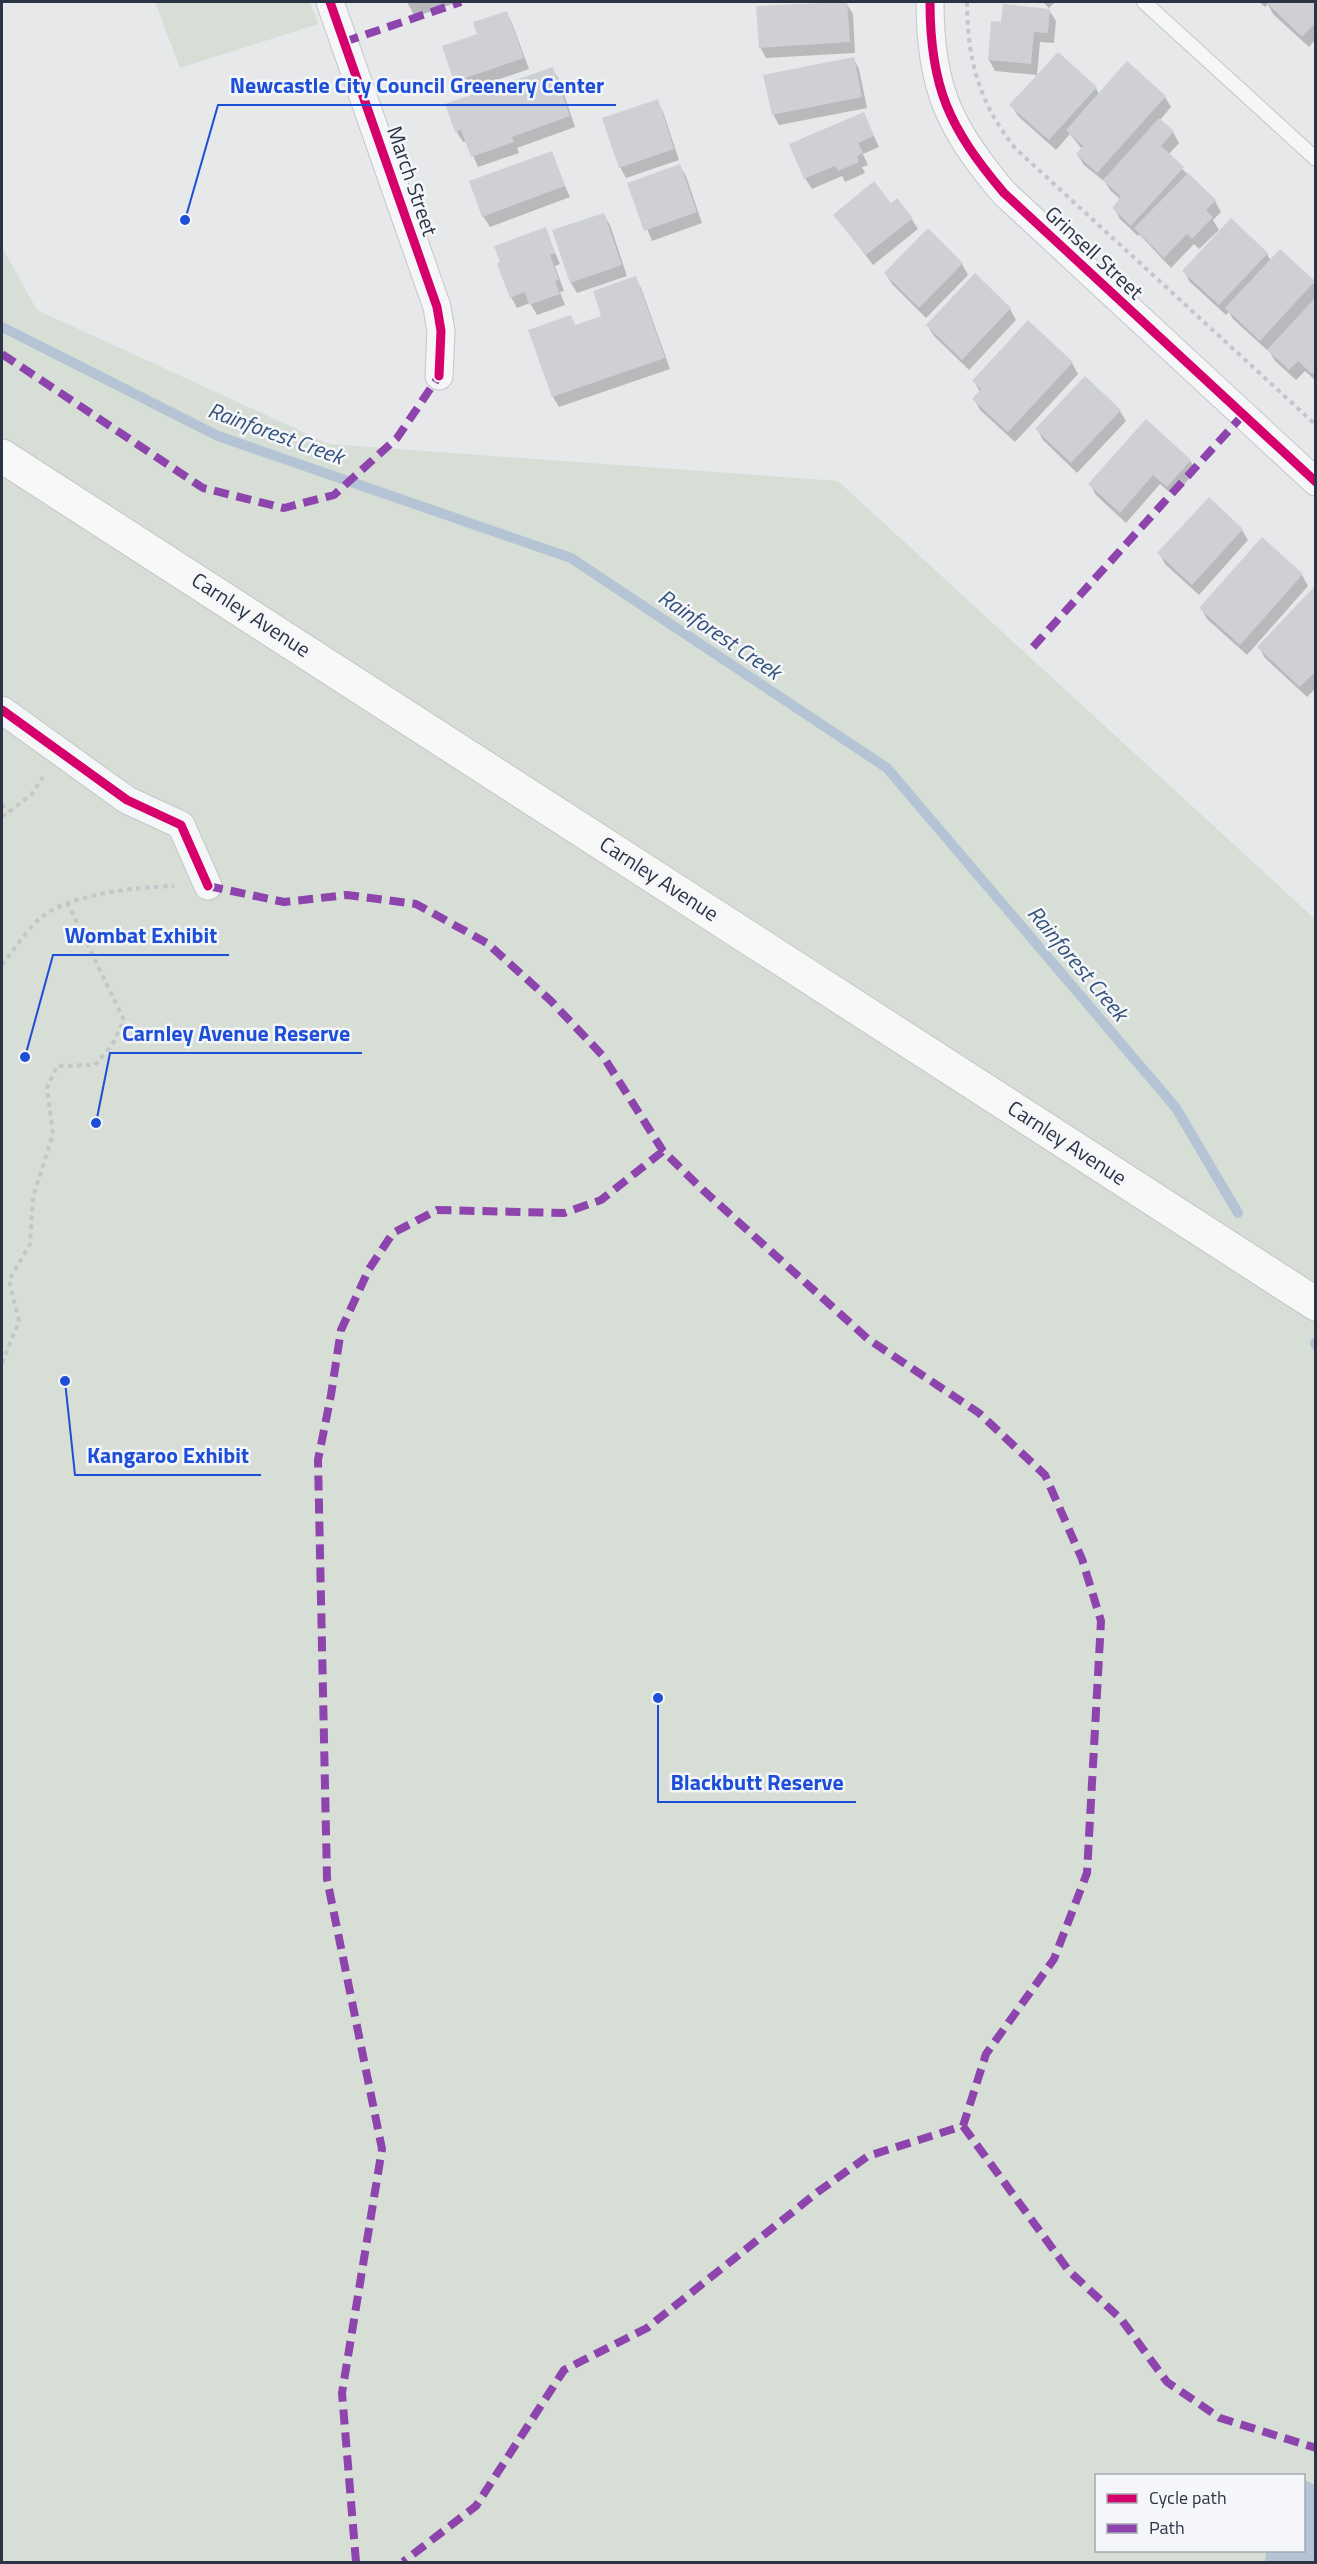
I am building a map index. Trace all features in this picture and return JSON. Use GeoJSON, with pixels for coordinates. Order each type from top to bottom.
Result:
{"type":"FeatureCollection","features":[{"type":"Feature","properties":{"kind":"main road","name":"Carnley Avenue"},"geometry":{"type":"LineString","coordinates":[[2,456],[1316,1304]]}},
{"type":"Feature","properties":{"kind":"street","name":"March Street"},"geometry":{"type":"LineString","coordinates":[[330,2],[437,307],[441,331],[439,376]]}},
{"type":"Feature","properties":{"kind":"street","name":"Grinsell Street"},"geometry":{"type":"LineString","coordinates":[[930,2],[930,40],[939,88],[959,135],[977,161],[1004,193],[1316,482]]}},
{"type":"Feature","properties":{"kind":"street"},"geometry":{"type":"LineString","coordinates":[[2,710],[127,800],[181,825],[208,886]]}},
{"type":"Feature","properties":{"kind":"lane"},"geometry":{"type":"LineString","coordinates":[[1144,2],[1316,159]]}},
{"type":"Feature","properties":{"kind":"path"},"geometry":{"type":"LineString","coordinates":[[967,2],[967,33],[974,71],[998,128],[1016,149],[1316,425]]}},
{"type":"Feature","properties":{"kind":"path"},"geometry":{"type":"LineString","coordinates":[[2,817],[31,795],[61,752]]}},
{"type":"Feature","properties":{"kind":"path"},"geometry":{"type":"LineString","coordinates":[[2,804],[8,812]]}},
{"type":"Feature","properties":{"kind":"path"},"geometry":{"type":"LineString","coordinates":[[2,965],[38,920],[68,904],[106,892],[148,886]]}},
{"type":"Feature","properties":{"kind":"path"},"geometry":{"type":"LineString","coordinates":[[2,1364],[19,1322],[9,1280],[30,1244],[33,1197],[53,1134],[47,1088],[57,1066],[95,1065],[112,1045],[124,1020],[68,904]]}},
{"type":"Feature","properties":{"kind":"shaded area"},"geometry":{"type":"Polygon","coordinates":[[[155,2],[310,2],[318,24],[180,68],[155,2]]]}},
{"type":"Feature","properties":{"kind":"shaded area"},"geometry":{"type":"Polygon","coordinates":[[[2,247],[37,310],[329,444],[838,481],[1316,920],[1315,2562],[2,2562],[2,247]]]}},
{"type":"Feature","properties":{"kind":"water"},"geometry":{"type":"Polygon","coordinates":[[[1305,2480],[1315,2485],[1315,2562],[1265,2562],[1266,2552],[1305,2552],[1305,2480]]]}},
{"type":"Feature","properties":{"kind":"building"},"geometry":{"type":"Polygon","coordinates":[[[847,2],[850,42],[759,48],[756,6],[847,2]]]}},
{"type":"Feature","properties":{"kind":"building"},"geometry":{"type":"Polygon","coordinates":[[[1266,2],[1316,2],[1316,22],[1302,37],[1266,2]]]}},
{"type":"Feature","properties":{"kind":"building"},"geometry":{"type":"Polygon","coordinates":[[[1003,4],[1050,9],[1048,33],[1034,32],[1031,64],[988,60],[991,21],[1001,22],[1003,4]]]}},
{"type":"Feature","properties":{"kind":"building"},"geometry":{"type":"Polygon","coordinates":[[[507,11],[524,58],[454,82],[442,46],[477,34],[473,22],[507,11]]]}},
{"type":"Feature","properties":{"kind":"building"},"geometry":{"type":"Polygon","coordinates":[[[1058,52],[1097,87],[1049,140],[1009,105],[1058,52]]]}},
{"type":"Feature","properties":{"kind":"building"},"geometry":{"type":"Polygon","coordinates":[[[854,57],[862,97],[772,115],[763,75],[854,57]]]}},
{"type":"Feature","properties":{"kind":"building"},"geometry":{"type":"Polygon","coordinates":[[[1127,61],[1166,96],[1097,173],[1076,154],[1083,146],[1066,130],[1127,61]]]}},
{"type":"Feature","properties":{"kind":"building"},"geometry":{"type":"Polygon","coordinates":[[[553,67],[570,116],[512,137],[514,142],[471,157],[461,130],[455,132],[445,104],[553,67]]]}},
{"type":"Feature","properties":{"kind":"building"},"geometry":{"type":"Polygon","coordinates":[[[658,99],[674,149],[619,168],[602,118],[658,99]]]}},
{"type":"Feature","properties":{"kind":"building"},"geometry":{"type":"Polygon","coordinates":[[[864,112],[874,136],[858,143],[863,153],[857,156],[859,162],[838,171],[835,166],[804,179],[789,144],[864,112]]]}},
{"type":"Feature","properties":{"kind":"building"},"geometry":{"type":"Polygon","coordinates":[[[1159,118],[1174,131],[1161,146],[1184,167],[1131,226],[1112,208],[1121,197],[1103,180],[1159,118]]]}},
{"type":"Feature","properties":{"kind":"building"},"geometry":{"type":"Polygon","coordinates":[[[552,151],[565,186],[482,217],[469,181],[552,151]]]}},
{"type":"Feature","properties":{"kind":"building"},"geometry":{"type":"Polygon","coordinates":[[[680,164],[697,212],[644,231],[627,183],[680,164]]]}},
{"type":"Feature","properties":{"kind":"building"},"geometry":{"type":"Polygon","coordinates":[[[1188,173],[1216,200],[1206,210],[1213,217],[1192,239],[1187,234],[1164,258],[1134,228],[1188,173]]]}},
{"type":"Feature","properties":{"kind":"building"},"geometry":{"type":"Polygon","coordinates":[[[874,181],[891,203],[897,198],[913,218],[866,255],[833,215],[874,181]]]}},
{"type":"Feature","properties":{"kind":"building"},"geometry":{"type":"Polygon","coordinates":[[[604,213],[622,265],[570,283],[552,230],[604,213]]]}},
{"type":"Feature","properties":{"kind":"building"},"geometry":{"type":"Polygon","coordinates":[[[1231,218],[1268,253],[1219,305],[1182,271],[1231,218]]]}},
{"type":"Feature","properties":{"kind":"building"},"geometry":{"type":"Polygon","coordinates":[[[546,227],[555,253],[550,255],[559,280],[555,281],[560,294],[529,305],[525,292],[510,298],[497,264],[500,262],[494,246],[546,227]]]}},
{"type":"Feature","properties":{"kind":"building"},"geometry":{"type":"Polygon","coordinates":[[[928,228],[963,263],[919,308],[884,273],[928,228]]]}},
{"type":"Feature","properties":{"kind":"building"},"geometry":{"type":"Polygon","coordinates":[[[1280,249],[1315,281],[1260,341],[1225,308],[1280,249]]]}},
{"type":"Feature","properties":{"kind":"building"},"geometry":{"type":"Polygon","coordinates":[[[975,273],[1011,308],[962,360],[926,325],[975,273]]]}},
{"type":"Feature","properties":{"kind":"building"},"geometry":{"type":"Polygon","coordinates":[[[636,276],[665,358],[552,397],[528,330],[571,315],[575,325],[601,316],[593,291],[636,276]]]}},
{"type":"Feature","properties":{"kind":"building"},"geometry":{"type":"Polygon","coordinates":[[[1316,297],[1316,371],[1312,374],[1298,361],[1289,370],[1267,350],[1316,297]]]}},
{"type":"Feature","properties":{"kind":"building"},"geometry":{"type":"Polygon","coordinates":[[[1028,320],[1073,362],[1008,432],[972,399],[981,389],[972,381],[1028,320]]]}},
{"type":"Feature","properties":{"kind":"building"},"geometry":{"type":"Polygon","coordinates":[[[1085,376],[1121,410],[1071,463],[1035,429],[1085,376]]]}},
{"type":"Feature","properties":{"kind":"building"},"geometry":{"type":"Polygon","coordinates":[[[1146,419],[1191,460],[1167,487],[1153,475],[1120,513],[1088,484],[1146,419]]]}},
{"type":"Feature","properties":{"kind":"building"},"geometry":{"type":"Polygon","coordinates":[[[1209,497],[1243,529],[1192,585],[1157,553],[1209,497]]]}},
{"type":"Feature","properties":{"kind":"building"},"geometry":{"type":"Polygon","coordinates":[[[1262,537],[1303,574],[1240,645],[1199,608],[1262,537]]]}},
{"type":"Feature","properties":{"kind":"building"},"geometry":{"type":"Polygon","coordinates":[[[1314,587],[1316,671],[1300,687],[1257,647],[1314,587]]]}},
{"type":"Feature","properties":{"kind":"waterway","name":"Rainforest Creek"},"geometry":{"type":"LineString","coordinates":[[2,327],[218,436],[571,558],[887,768],[1176,1108],[1238,1213]]}},
{"type":"Feature","properties":{"kind":"marked path"},"geometry":{"type":"LineString","coordinates":[[344,42],[461,2]]}},
{"type":"Feature","properties":{"kind":"marked path"},"geometry":{"type":"LineString","coordinates":[[2,354],[203,488],[284,508],[334,495],[397,438],[439,376]]}},
{"type":"Feature","properties":{"kind":"marked path"},"geometry":{"type":"LineString","coordinates":[[1033,647],[1242,416]]}},
{"type":"Feature","properties":{"kind":"marked path"},"geometry":{"type":"LineString","coordinates":[[208,886],[284,902],[347,895],[416,904],[487,943],[551,1001],[603,1056],[663,1151],[703,1190],[868,1339],[979,1413],[1045,1475],[1082,1559],[1101,1621],[1087,1873],[1054,1959],[986,2054],[963,2126],[868,2156],[819,2191],[647,2328],[564,2370],[476,2506],[403,2562]]}},
{"type":"Feature","properties":{"kind":"marked path"},"geometry":{"type":"LineString","coordinates":[[356,2562],[342,2393],[382,2149],[327,1879],[318,1460],[341,1330],[369,1269],[393,1233],[437,1210],[564,1213],[601,1200],[663,1151]]}},
{"type":"Feature","properties":{"kind":"marked path"},"geometry":{"type":"LineString","coordinates":[[963,2126],[1069,2271],[1121,2319],[1167,2382],[1220,2418],[1316,2448]]}},
{"type":"Feature","properties":{"kind":"cycle path"},"geometry":{"type":"LineString","coordinates":[[330,2],[437,307],[441,331],[439,376]]}},
{"type":"Feature","properties":{"kind":"cycle path"},"geometry":{"type":"LineString","coordinates":[[930,2],[934,59],[946,105],[969,148],[985,170],[1004,193],[1316,482]]}},
{"type":"Feature","properties":{"kind":"cycle path"},"geometry":{"type":"LineString","coordinates":[[2,710],[127,800],[181,825],[208,886]]}},
{"type":"Feature","properties":{"kind":"place","name":"Newcastle City Council Greenery Center"},"geometry":{"type":"Point","coordinates":[185,220]}},
{"type":"Feature","properties":{"kind":"place","name":"Wombat Exhibit"},"geometry":{"type":"Point","coordinates":[25,1057]}},
{"type":"Feature","properties":{"kind":"place","name":"Carnley Avenue Reserve"},"geometry":{"type":"Point","coordinates":[96,1123]}},
{"type":"Feature","properties":{"kind":"place","name":"Kangaroo Exhibit"},"geometry":{"type":"Point","coordinates":[65,1381]}},
{"type":"Feature","properties":{"kind":"place","name":"Blackbutt Reserve"},"geometry":{"type":"Point","coordinates":[658,1698]}}]}
